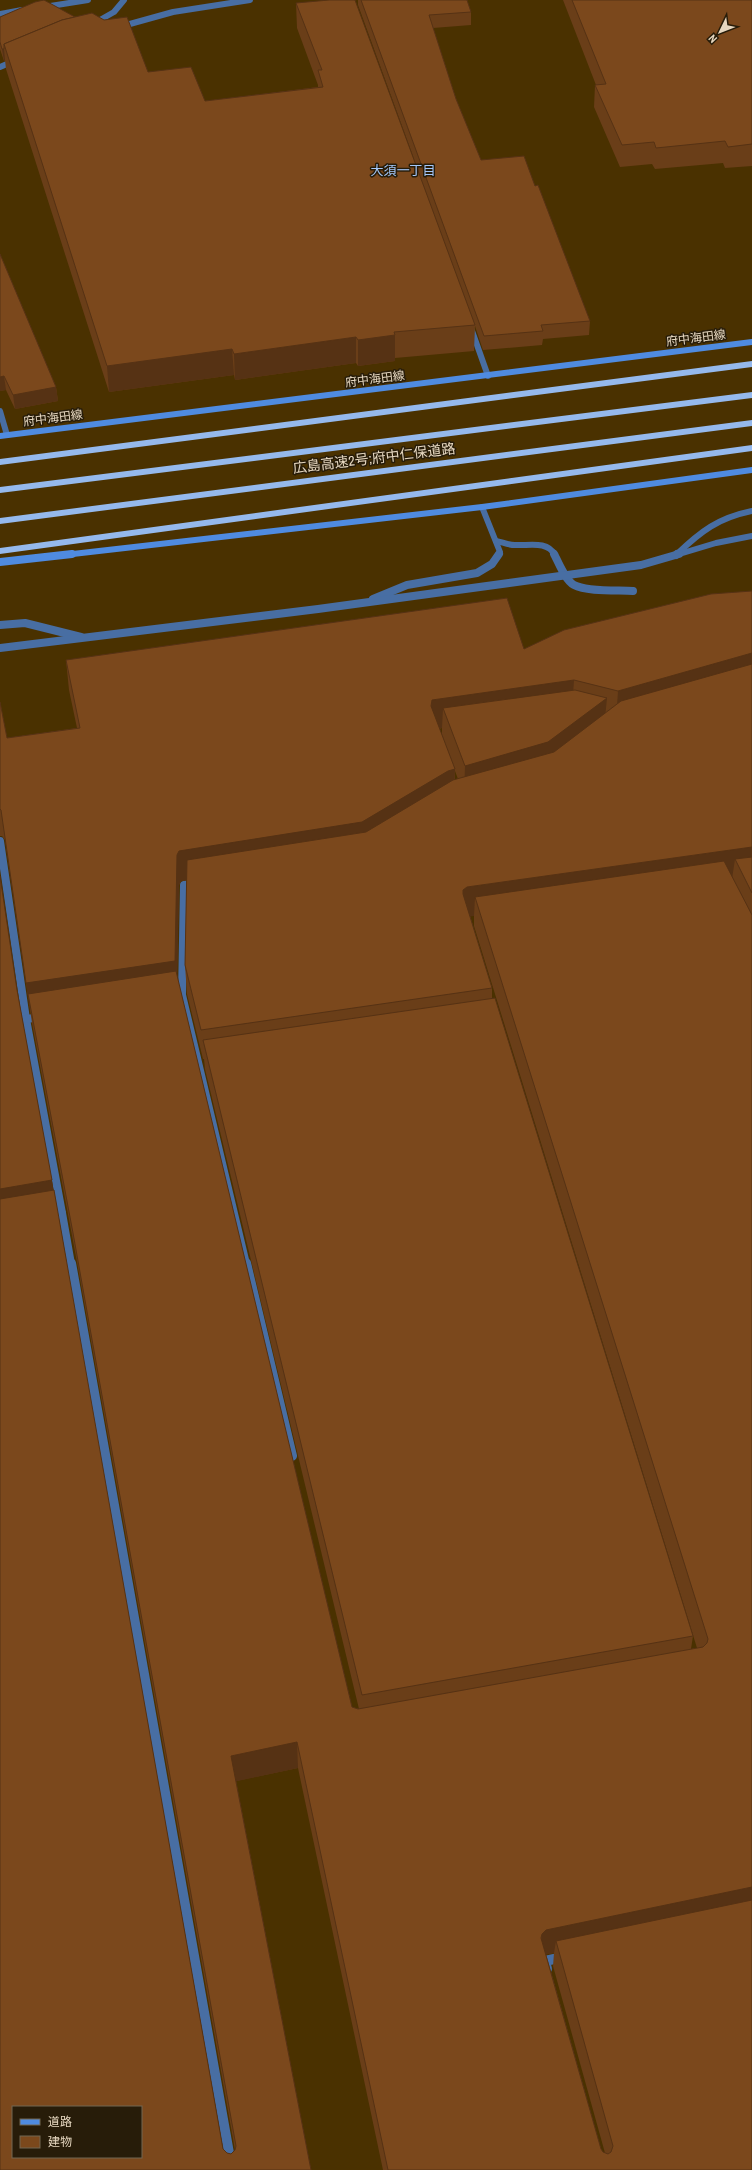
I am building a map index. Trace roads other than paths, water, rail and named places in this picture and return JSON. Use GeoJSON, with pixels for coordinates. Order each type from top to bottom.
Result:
{"type":"FeatureCollection","features":[{"type":"Feature","properties":{"kind":"highway"},"geometry":{"type":"LineString","coordinates":[[0,462],[752,364]]}},
{"type":"Feature","properties":{"kind":"highway","name":"広島高速2号;府中仁保道路"},"geometry":{"type":"LineString","coordinates":[[0,490],[752,395]]}},
{"type":"Feature","properties":{"kind":"highway","name":"広島高速2号;府中仁保道路"},"geometry":{"type":"LineString","coordinates":[[0,521],[752,423]]}},
{"type":"Feature","properties":{"kind":"highway"},"geometry":{"type":"LineString","coordinates":[[0,551],[752,448]]}},
{"type":"Feature","properties":{"kind":"main road","name":"府中海田線"},"geometry":{"type":"LineString","coordinates":[[0,436],[752,342]]}},
{"type":"Feature","properties":{"kind":"main road"},"geometry":{"type":"LineString","coordinates":[[0,562],[482,507],[752,470]]}},
{"type":"Feature","properties":{"kind":"street"},"geometry":{"type":"LineString","coordinates":[[37,8],[88,0]]}},
{"type":"Feature","properties":{"kind":"street"},"geometry":{"type":"LineString","coordinates":[[89,26],[114,12],[124,0]]}},
{"type":"Feature","properties":{"kind":"street"},"geometry":{"type":"LineString","coordinates":[[111,30],[173,12],[250,0]]}},
{"type":"Feature","properties":{"kind":"street"},"geometry":{"type":"LineString","coordinates":[[0,14],[30,9]]}},
{"type":"Feature","properties":{"kind":"street"},"geometry":{"type":"LineString","coordinates":[[0,67],[21,58]]}},
{"type":"Feature","properties":{"kind":"street"},"geometry":{"type":"LineString","coordinates":[[468,318],[488,376]]}},
{"type":"Feature","properties":{"kind":"street"},"geometry":{"type":"LineString","coordinates":[[0,411],[8,435]]}},
{"type":"Feature","properties":{"kind":"street"},"geometry":{"type":"LineString","coordinates":[[363,603],[407,585],[477,573],[492,564],[500,552],[482,507]]}},
{"type":"Feature","properties":{"kind":"street"},"geometry":{"type":"LineString","coordinates":[[676,555],[705,527],[733,514],[752,511]]}},
{"type":"Feature","properties":{"kind":"street"},"geometry":{"type":"LineString","coordinates":[[0,648],[363,603],[641,565],[752,536]]}},
{"type":"Feature","properties":{"kind":"street"},"geometry":{"type":"LineString","coordinates":[[496,541],[514,545],[540,544],[553,551],[566,576],[574,585],[591,590],[633,591]]}},
{"type":"Feature","properties":{"kind":"street"},"geometry":{"type":"LineString","coordinates":[[0,625],[25,623],[86,638]]}},
{"type":"Feature","properties":{"kind":"street"},"geometry":{"type":"LineString","coordinates":[[0,841],[26,1019],[62,1213],[232,2170]]}},
{"type":"Feature","properties":{"kind":"street"},"geometry":{"type":"LineString","coordinates":[[208,881],[184,885],[182,995],[203,1064],[294,1466]]}},
{"type":"Feature","properties":{"kind":"street"},"geometry":{"type":"LineString","coordinates":[[167,997],[182,995]]}},
{"type":"Feature","properties":{"kind":"street"},"geometry":{"type":"LineString","coordinates":[[26,1019],[50,1015]]}},
{"type":"Feature","properties":{"kind":"street"},"geometry":{"type":"LineString","coordinates":[[46,1216],[62,1213]]}},
{"type":"Feature","properties":{"kind":"street"},"geometry":{"type":"LineString","coordinates":[[550,1976],[545,1961],[576,1954]]}},
{"type":"Feature","properties":{"kind":"district","name":"大須一丁目"},"geometry":{"type":"Point","coordinates":[403,170]}}]}
